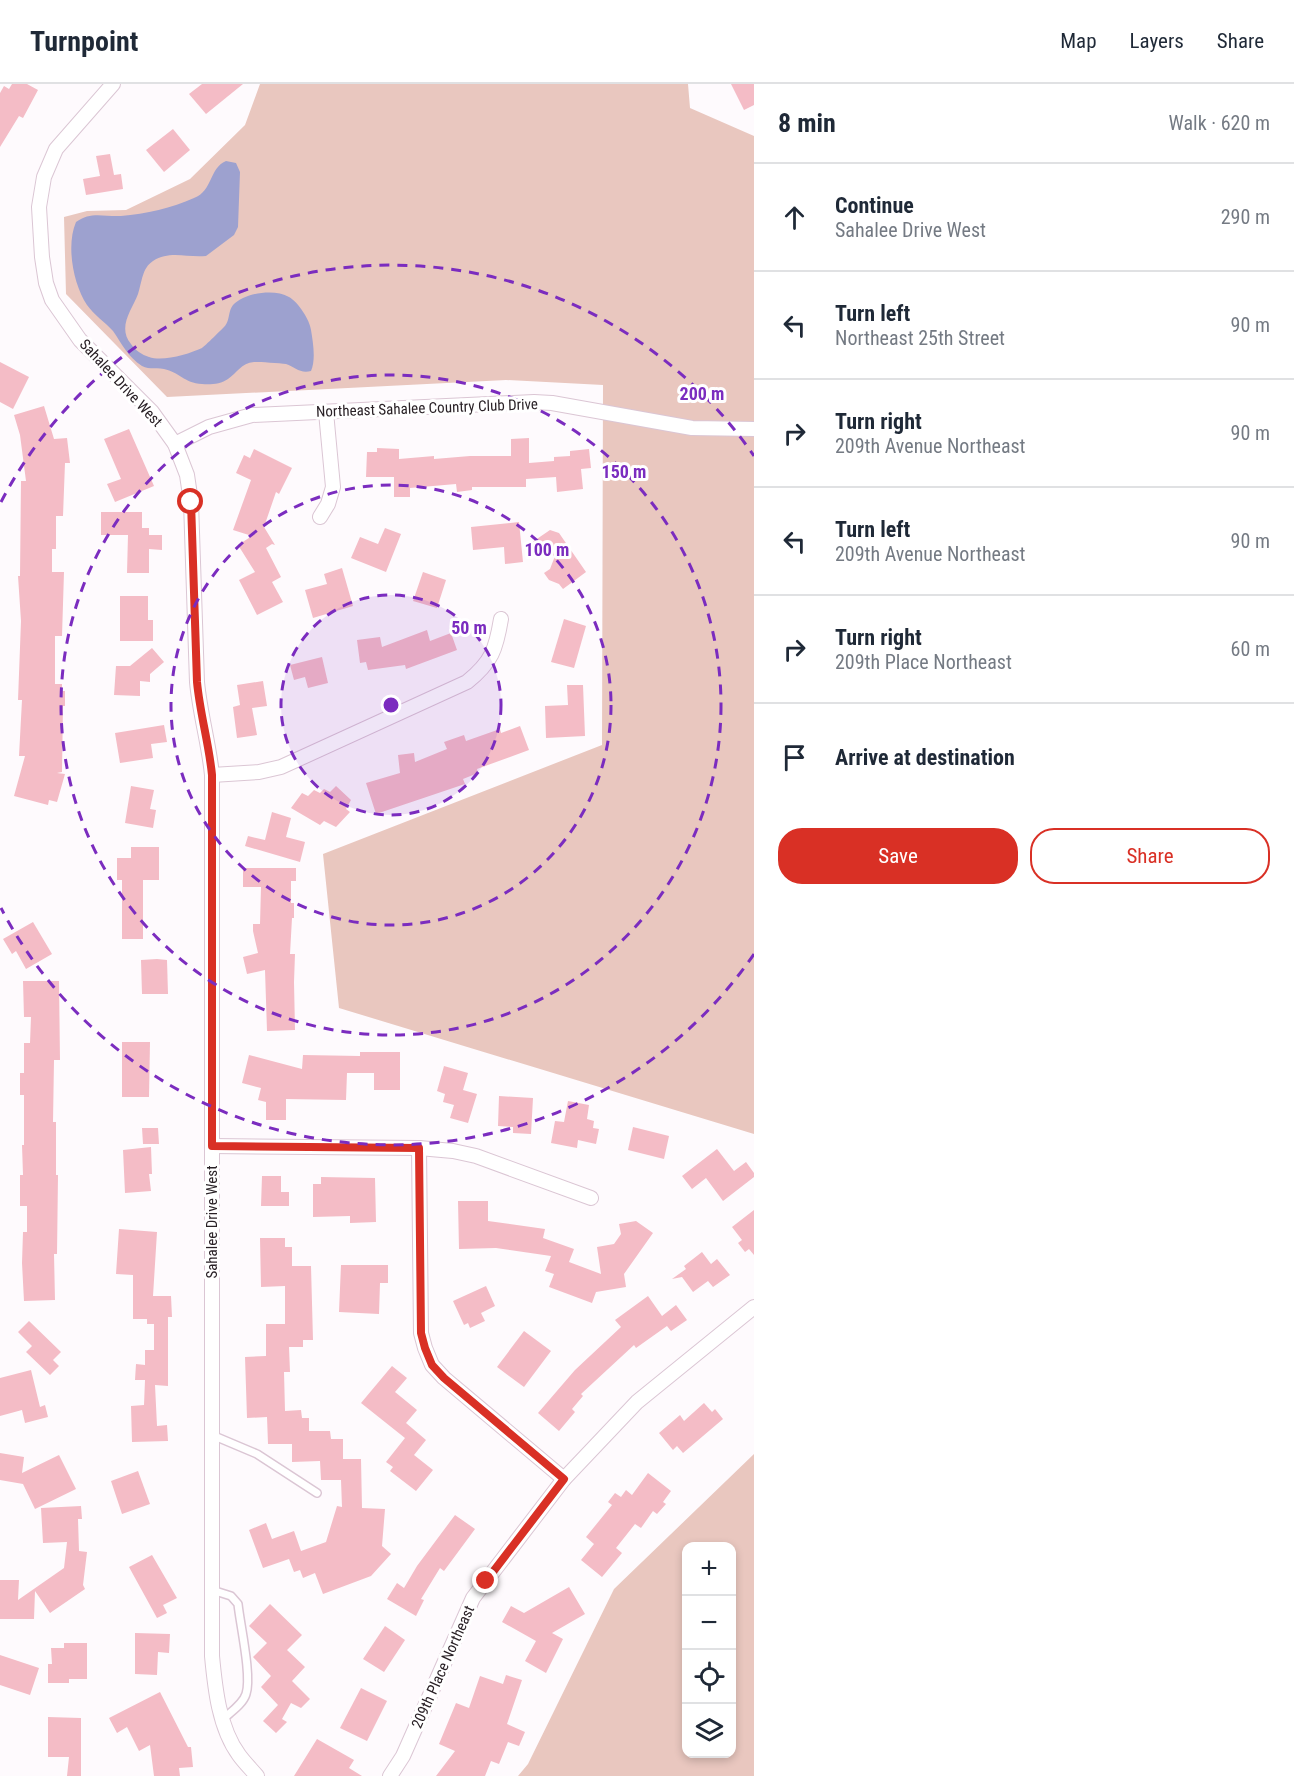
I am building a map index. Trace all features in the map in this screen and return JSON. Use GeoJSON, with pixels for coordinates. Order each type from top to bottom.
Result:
{"type":"FeatureCollection","features":[{"type":"Feature","properties":{"kind":"street","name":"Sahalee Drive West"},"geometry":{"type":"LineString","coordinates":[[113,84],[56,149],[44,177],[39,207],[42,257],[52,300],[62,316],[80,340],[152,411],[175,444],[187,475],[191,502],[197,682],[209,745],[212,775],[212,1656],[215,1685],[223,1719],[238,1754],[257,1776]]}},
{"type":"Feature","properties":{"kind":"street","name":"Northeast Sahalee Country Club Drive"},"geometry":{"type":"LineString","coordinates":[[175,444],[209,427],[243,417],[534,402],[552,403],[692,428],[754,429]]}},
{"type":"Feature","properties":{"kind":"street"},"geometry":{"type":"LineString","coordinates":[[320,517],[328,504],[333,487],[326,412]]}},
{"type":"Feature","properties":{"kind":"street"},"geometry":{"type":"LineString","coordinates":[[212,775],[259,772],[281,766],[467,681],[482,670],[491,657],[497,642],[501,619]]}},
{"type":"Feature","properties":{"kind":"street"},"geometry":{"type":"LineString","coordinates":[[212,1146],[419,1148],[453,1151],[476,1156],[591,1197]]}},
{"type":"Feature","properties":{"kind":"street"},"geometry":{"type":"LineString","coordinates":[[419,1148],[420,1317],[425,1348],[432,1365],[444,1378],[564,1479]]}},
{"type":"Feature","properties":{"kind":"street","name":"209th Place Northeast"},"geometry":{"type":"LineString","coordinates":[[390,1776],[403,1756],[473,1598],[564,1479],[637,1402],[754,1306]]}},
{"type":"Feature","properties":{"kind":"lane"},"geometry":{"type":"LineString","coordinates":[[212,1435],[257,1454],[317,1493]]}},
{"type":"Feature","properties":{"kind":"lane"},"geometry":{"type":"LineString","coordinates":[[212,1590],[231,1596],[238,1604],[247,1674],[246,1695],[223,1719]]}},
{"type":"Feature","properties":{"kind":"shaded area"},"geometry":{"type":"Polygon","coordinates":[[[260,84],[688,84],[690,108],[754,136],[754,1134],[339,1008],[323,854],[602,745],[603,385],[506,380],[167,397],[66,294],[64,217],[87,211],[126,210],[190,179],[245,125],[260,84]]]}},
{"type":"Feature","properties":{"kind":"shaded area"},"geometry":{"type":"Polygon","coordinates":[[[754,1454],[754,1776],[518,1776],[528,1764],[614,1589],[754,1454]]]}},
{"type":"Feature","properties":{"kind":"water"},"geometry":{"type":"Polygon","coordinates":[[[226,161],[236,163],[240,172],[238,227],[234,235],[206,256],[166,256],[149,264],[144,271],[138,294],[125,325],[127,338],[137,350],[149,357],[161,359],[183,355],[202,348],[225,326],[231,307],[238,301],[260,293],[283,294],[300,307],[308,321],[314,351],[311,371],[301,371],[286,364],[254,362],[242,366],[225,381],[205,384],[191,382],[169,370],[145,367],[133,359],[113,331],[90,309],[82,296],[75,276],[71,253],[76,222],[92,216],[121,216],[149,212],[186,202],[205,190],[216,169],[226,161]]]}},
{"type":"Feature","properties":{"kind":"building"},"geometry":{"type":"Polygon","coordinates":[[[12,84],[27,84],[38,90],[23,118],[19,116],[0,147],[0,93],[4,86],[9,89],[12,84]]]}},
{"type":"Feature","properties":{"kind":"building"},"geometry":{"type":"Polygon","coordinates":[[[202,84],[243,84],[206,114],[189,94],[202,84]]]}},
{"type":"Feature","properties":{"kind":"building"},"geometry":{"type":"Polygon","coordinates":[[[731,84],[754,84],[754,105],[744,110],[731,84]]]}},
{"type":"Feature","properties":{"kind":"building"},"geometry":{"type":"Polygon","coordinates":[[[173,129],[190,150],[164,172],[146,150],[173,129]]]}},
{"type":"Feature","properties":{"kind":"building"},"geometry":{"type":"Polygon","coordinates":[[[110,154],[114,175],[121,174],[123,189],[86,195],[83,179],[100,176],[96,156],[110,154]]]}},
{"type":"Feature","properties":{"kind":"building"},"geometry":{"type":"Polygon","coordinates":[[[0,362],[29,377],[13,409],[0,402],[0,362]]]}},
{"type":"Feature","properties":{"kind":"building"},"geometry":{"type":"Polygon","coordinates":[[[44,406],[54,439],[67,438],[70,463],[65,463],[63,516],[56,516],[56,549],[52,549],[52,572],[64,572],[62,636],[55,636],[55,684],[62,684],[62,691],[65,691],[62,772],[57,773],[65,774],[57,802],[49,800],[48,805],[14,796],[25,756],[19,756],[22,700],[18,700],[21,621],[18,576],[20,576],[21,481],[26,481],[20,435],[14,415],[44,406]]]}},
{"type":"Feature","properties":{"kind":"building"},"geometry":{"type":"Polygon","coordinates":[[[129,429],[154,486],[115,502],[107,484],[121,479],[104,439],[129,429]]]}},
{"type":"Feature","properties":{"kind":"building"},"geometry":{"type":"Polygon","coordinates":[[[529,438],[529,463],[554,461],[554,457],[570,456],[570,451],[589,449],[591,468],[581,469],[583,489],[557,492],[556,477],[526,479],[526,487],[472,487],[472,490],[457,492],[456,484],[410,488],[410,497],[394,497],[394,477],[366,477],[367,452],[377,452],[377,448],[399,449],[399,459],[434,456],[434,459],[511,456],[511,439],[529,438]]]}},
{"type":"Feature","properties":{"kind":"building"},"geometry":{"type":"Polygon","coordinates":[[[254,449],[292,468],[279,494],[276,492],[264,527],[275,545],[272,544],[266,548],[281,577],[272,582],[283,602],[257,615],[239,580],[255,572],[238,545],[252,536],[233,530],[251,480],[236,473],[244,455],[250,458],[254,449]]]}},
{"type":"Feature","properties":{"kind":"building"},"geometry":{"type":"Polygon","coordinates":[[[101,512],[142,512],[142,528],[149,528],[149,535],[162,535],[162,550],[149,549],[149,573],[127,573],[128,535],[101,535],[101,512]]]}},
{"type":"Feature","properties":{"kind":"building"},"geometry":{"type":"Polygon","coordinates":[[[519,522],[523,562],[505,564],[504,547],[473,550],[471,527],[519,522]]]}},
{"type":"Feature","properties":{"kind":"building"},"geometry":{"type":"Polygon","coordinates":[[[385,528],[401,534],[386,572],[351,558],[360,537],[378,544],[385,528]]]}},
{"type":"Feature","properties":{"kind":"building"},"geometry":{"type":"Polygon","coordinates":[[[550,530],[559,533],[586,572],[563,589],[559,584],[549,580],[544,573],[550,569],[555,556],[528,545],[550,530]]]}},
{"type":"Feature","properties":{"kind":"building"},"geometry":{"type":"Polygon","coordinates":[[[342,568],[353,606],[313,618],[305,590],[327,584],[324,574],[342,568]]]}},
{"type":"Feature","properties":{"kind":"building"},"geometry":{"type":"Polygon","coordinates":[[[423,572],[446,580],[437,608],[413,601],[423,572]]]}},
{"type":"Feature","properties":{"kind":"building"},"geometry":{"type":"Polygon","coordinates":[[[120,596],[148,596],[148,620],[153,620],[153,641],[120,641],[120,596]]]}},
{"type":"Feature","properties":{"kind":"building"},"geometry":{"type":"Polygon","coordinates":[[[564,619],[586,626],[574,668],[551,662],[564,619]]]}},
{"type":"Feature","properties":{"kind":"building"},"geometry":{"type":"Polygon","coordinates":[[[427,630],[430,641],[451,633],[457,650],[406,669],[405,665],[368,670],[366,662],[360,663],[357,640],[380,637],[382,647],[427,630]]]}},
{"type":"Feature","properties":{"kind":"building"},"geometry":{"type":"Polygon","coordinates":[[[152,648],[164,662],[150,674],[150,682],[140,681],[140,696],[114,695],[116,666],[130,666],[152,648]]]}},
{"type":"Feature","properties":{"kind":"building"},"geometry":{"type":"Polygon","coordinates":[[[322,657],[328,683],[308,688],[305,677],[294,680],[290,665],[322,657]]]}},
{"type":"Feature","properties":{"kind":"building"},"geometry":{"type":"Polygon","coordinates":[[[263,681],[267,706],[252,708],[257,735],[237,738],[233,707],[240,705],[237,685],[263,681]]]}},
{"type":"Feature","properties":{"kind":"building"},"geometry":{"type":"Polygon","coordinates":[[[567,685],[583,685],[585,736],[546,738],[545,706],[568,705],[567,685]]]}},
{"type":"Feature","properties":{"kind":"building"},"geometry":{"type":"Polygon","coordinates":[[[164,725],[167,742],[151,744],[153,758],[120,763],[115,733],[164,725]]]}},
{"type":"Feature","properties":{"kind":"building"},"geometry":{"type":"Polygon","coordinates":[[[520,726],[529,750],[477,769],[478,773],[463,779],[465,784],[376,814],[366,783],[400,773],[398,755],[414,753],[415,762],[447,749],[444,742],[464,735],[466,741],[500,729],[501,733],[520,726]]]}},
{"type":"Feature","properties":{"kind":"building"},"geometry":{"type":"Polygon","coordinates":[[[131,786],[154,790],[150,809],[156,810],[153,828],[125,823],[131,786]]]}},
{"type":"Feature","properties":{"kind":"building"},"geometry":{"type":"Polygon","coordinates":[[[336,786],[351,800],[346,809],[350,812],[336,827],[324,821],[320,825],[291,808],[302,793],[308,796],[314,790],[320,793],[324,789],[330,792],[336,786]]]}},
{"type":"Feature","properties":{"kind":"building"},"geometry":{"type":"Polygon","coordinates":[[[272,812],[291,818],[286,837],[305,842],[300,862],[245,846],[248,836],[265,840],[272,812]]]}},
{"type":"Feature","properties":{"kind":"building"},"geometry":{"type":"Polygon","coordinates":[[[131,847],[159,847],[159,880],[143,880],[143,939],[122,939],[122,880],[117,880],[117,858],[131,858],[131,847]]]}},
{"type":"Feature","properties":{"kind":"building"},"geometry":{"type":"Polygon","coordinates":[[[243,868],[296,868],[296,881],[291,881],[294,918],[292,918],[290,954],[295,954],[295,1030],[267,1031],[265,970],[247,974],[243,957],[258,953],[253,924],[260,924],[261,887],[243,887],[243,868]]]}},
{"type":"Feature","properties":{"kind":"building"},"geometry":{"type":"Polygon","coordinates":[[[33,922],[52,954],[26,969],[16,951],[12,954],[3,939],[33,922]]]}},
{"type":"Feature","properties":{"kind":"building"},"geometry":{"type":"Polygon","coordinates":[[[141,960],[167,960],[168,994],[142,994],[141,960]]]}},
{"type":"Feature","properties":{"kind":"building"},"geometry":{"type":"Polygon","coordinates":[[[23,981],[59,981],[60,1060],[54,1060],[53,1122],[56,1122],[56,1175],[58,1175],[57,1254],[54,1254],[55,1300],[24,1301],[22,1263],[23,1232],[27,1232],[27,1206],[20,1206],[20,1175],[23,1175],[24,1095],[20,1095],[20,1073],[24,1073],[24,1043],[30,1043],[31,1017],[24,1017],[23,981]]]}},
{"type":"Feature","properties":{"kind":"building"},"geometry":{"type":"Polygon","coordinates":[[[122,1042],[150,1042],[149,1097],[122,1097],[122,1042]]]}},
{"type":"Feature","properties":{"kind":"building"},"geometry":{"type":"Polygon","coordinates":[[[360,1052],[400,1052],[400,1090],[374,1090],[374,1073],[347,1073],[346,1100],[286,1099],[286,1120],[266,1120],[266,1102],[258,1100],[261,1088],[242,1083],[249,1055],[302,1069],[303,1055],[360,1056],[360,1052]]]}},
{"type":"Feature","properties":{"kind":"building"},"geometry":{"type":"Polygon","coordinates":[[[444,1066],[468,1073],[463,1090],[477,1094],[468,1123],[450,1118],[454,1105],[443,1102],[445,1094],[437,1091],[444,1066]]]}},
{"type":"Feature","properties":{"kind":"building"},"geometry":{"type":"Polygon","coordinates":[[[499,1096],[533,1098],[531,1134],[513,1133],[513,1127],[498,1126],[499,1096]]]}},
{"type":"Feature","properties":{"kind":"building"},"geometry":{"type":"Polygon","coordinates":[[[568,1101],[589,1105],[587,1119],[594,1121],[593,1128],[599,1129],[596,1144],[578,1140],[577,1148],[551,1143],[555,1121],[564,1122],[568,1101]]]}},
{"type":"Feature","properties":{"kind":"building"},"geometry":{"type":"Polygon","coordinates":[[[633,1127],[669,1136],[664,1159],[628,1150],[633,1127]]]}},
{"type":"Feature","properties":{"kind":"building"},"geometry":{"type":"Polygon","coordinates":[[[142,1128],[158,1128],[159,1144],[143,1144],[142,1128]]]}},
{"type":"Feature","properties":{"kind":"building"},"geometry":{"type":"Polygon","coordinates":[[[151,1147],[152,1174],[149,1174],[151,1191],[125,1193],[123,1150],[151,1147]]]}},
{"type":"Feature","properties":{"kind":"building"},"geometry":{"type":"Polygon","coordinates":[[[717,1149],[734,1171],[746,1162],[754,1173],[754,1177],[723,1201],[706,1178],[692,1189],[682,1176],[717,1149]]]}},
{"type":"Feature","properties":{"kind":"building"},"geometry":{"type":"Polygon","coordinates":[[[262,1176],[281,1176],[281,1192],[289,1192],[289,1206],[261,1206],[262,1176]]]}},
{"type":"Feature","properties":{"kind":"building"},"geometry":{"type":"Polygon","coordinates":[[[321,1177],[375,1178],[376,1222],[350,1223],[350,1216],[313,1217],[313,1184],[321,1184],[321,1177]]]}},
{"type":"Feature","properties":{"kind":"building"},"geometry":{"type":"Polygon","coordinates":[[[458,1201],[488,1201],[488,1221],[545,1229],[543,1238],[574,1249],[569,1262],[601,1274],[597,1247],[614,1244],[621,1234],[619,1224],[636,1221],[653,1233],[624,1274],[626,1287],[596,1292],[592,1303],[549,1287],[554,1274],[545,1271],[551,1256],[496,1248],[459,1249],[458,1201]]]}},
{"type":"Feature","properties":{"kind":"building"},"geometry":{"type":"Polygon","coordinates":[[[754,1210],[754,1255],[749,1249],[745,1252],[738,1243],[742,1240],[732,1227],[754,1210]]]}},
{"type":"Feature","properties":{"kind":"building"},"geometry":{"type":"Polygon","coordinates":[[[119,1229],[157,1232],[153,1296],[171,1296],[172,1317],[168,1317],[168,1386],[155,1385],[157,1426],[167,1425],[168,1441],[132,1442],[131,1406],[144,1405],[145,1380],[135,1380],[136,1364],[145,1365],[145,1350],[154,1350],[154,1324],[147,1324],[147,1319],[133,1319],[133,1275],[116,1274],[119,1229]]]}},
{"type":"Feature","properties":{"kind":"building"},"geometry":{"type":"Polygon","coordinates":[[[260,1238],[285,1238],[285,1247],[292,1247],[292,1266],[311,1266],[313,1340],[303,1340],[303,1347],[289,1347],[290,1372],[284,1372],[285,1411],[301,1410],[302,1418],[309,1418],[309,1431],[330,1431],[331,1439],[343,1439],[343,1459],[361,1459],[362,1508],[385,1509],[382,1546],[391,1554],[371,1576],[323,1594],[315,1573],[303,1578],[300,1570],[294,1572],[289,1559],[263,1568],[249,1530],[266,1523],[272,1539],[294,1531],[301,1551],[326,1542],[337,1506],[342,1507],[341,1480],[321,1480],[320,1461],[292,1462],[292,1444],[268,1444],[267,1417],[247,1418],[245,1357],[266,1356],[266,1324],[285,1324],[285,1286],[261,1287],[260,1238]]]}},
{"type":"Feature","properties":{"kind":"building"},"geometry":{"type":"Polygon","coordinates":[[[702,1252],[711,1264],[717,1259],[730,1275],[713,1287],[708,1281],[693,1292],[682,1277],[672,1279],[686,1269],[684,1266],[702,1252]]]}},
{"type":"Feature","properties":{"kind":"building"},"geometry":{"type":"Polygon","coordinates":[[[341,1265],[388,1265],[388,1283],[380,1283],[379,1314],[339,1312],[341,1265]]]}},
{"type":"Feature","properties":{"kind":"building"},"geometry":{"type":"Polygon","coordinates":[[[486,1286],[495,1306],[481,1313],[485,1321],[470,1328],[468,1323],[464,1325],[453,1301],[486,1286]]]}},
{"type":"Feature","properties":{"kind":"building"},"geometry":{"type":"Polygon","coordinates":[[[648,1296],[662,1316],[676,1305],[687,1320],[671,1331],[667,1326],[636,1348],[634,1345],[581,1394],[583,1396],[572,1409],[575,1412],[559,1431],[538,1413],[575,1370],[621,1327],[615,1320],[648,1296]]]}},
{"type":"Feature","properties":{"kind":"building"},"geometry":{"type":"Polygon","coordinates":[[[29,1321],[61,1352],[53,1360],[59,1366],[50,1375],[26,1352],[32,1346],[18,1332],[29,1321]]]}},
{"type":"Feature","properties":{"kind":"building"},"geometry":{"type":"Polygon","coordinates":[[[524,1331],[551,1351],[524,1387],[497,1367],[524,1331]]]}},
{"type":"Feature","properties":{"kind":"building"},"geometry":{"type":"Polygon","coordinates":[[[392,1366],[407,1378],[395,1392],[417,1410],[406,1423],[426,1440],[414,1455],[433,1470],[416,1491],[390,1471],[393,1467],[386,1462],[405,1438],[361,1403],[392,1366]]]}},
{"type":"Feature","properties":{"kind":"building"},"geometry":{"type":"Polygon","coordinates":[[[31,1370],[40,1407],[45,1405],[48,1417],[25,1423],[22,1410],[0,1416],[0,1378],[31,1370]]]}},
{"type":"Feature","properties":{"kind":"building"},"geometry":{"type":"Polygon","coordinates":[[[704,1403],[712,1412],[715,1409],[723,1419],[683,1453],[677,1446],[673,1450],[659,1433],[680,1415],[684,1421],[704,1403]]]}},
{"type":"Feature","properties":{"kind":"building"},"geometry":{"type":"Polygon","coordinates":[[[0,1453],[24,1457],[22,1473],[59,1455],[76,1489],[35,1509],[23,1484],[0,1480],[0,1453]]]}},
{"type":"Feature","properties":{"kind":"building"},"geometry":{"type":"Polygon","coordinates":[[[138,1471],[150,1504],[122,1514],[111,1481],[138,1471]]]}},
{"type":"Feature","properties":{"kind":"building"},"geometry":{"type":"Polygon","coordinates":[[[648,1473],[671,1491],[663,1502],[666,1504],[657,1514],[653,1511],[641,1528],[635,1524],[616,1548],[622,1553],[602,1577],[581,1560],[594,1544],[586,1537],[612,1505],[608,1502],[615,1493],[621,1497],[626,1490],[632,1495],[648,1473]]]}},
{"type":"Feature","properties":{"kind":"building"},"geometry":{"type":"Polygon","coordinates":[[[81,1506],[82,1519],[78,1519],[79,1551],[87,1552],[83,1585],[85,1589],[50,1613],[35,1591],[34,1619],[0,1619],[0,1580],[19,1580],[18,1600],[64,1568],[67,1542],[43,1543],[41,1508],[81,1506]]]}},
{"type":"Feature","properties":{"kind":"building"},"geometry":{"type":"Polygon","coordinates":[[[455,1515],[475,1529],[444,1571],[440,1568],[421,1599],[424,1600],[416,1616],[387,1599],[397,1583],[404,1588],[417,1566],[455,1515]]]}},
{"type":"Feature","properties":{"kind":"building"},"geometry":{"type":"Polygon","coordinates":[[[152,1555],[177,1598],[163,1605],[167,1613],[157,1618],[129,1567],[152,1555]]]}},
{"type":"Feature","properties":{"kind":"building"},"geometry":{"type":"Polygon","coordinates":[[[569,1587],[585,1614],[552,1633],[563,1639],[546,1673],[525,1661],[536,1641],[502,1622],[511,1606],[524,1613],[569,1587]]]}},
{"type":"Feature","properties":{"kind":"building"},"geometry":{"type":"Polygon","coordinates":[[[270,1604],[302,1635],[287,1650],[305,1667],[292,1681],[310,1699],[301,1708],[291,1703],[282,1719],[287,1722],[276,1733],[263,1721],[278,1705],[261,1687],[271,1676],[253,1657],[267,1643],[249,1626],[270,1604]]]}},
{"type":"Feature","properties":{"kind":"building"},"geometry":{"type":"Polygon","coordinates":[[[385,1626],[405,1640],[384,1672],[363,1659],[385,1626]]]}},
{"type":"Feature","properties":{"kind":"building"},"geometry":{"type":"Polygon","coordinates":[[[135,1633],[170,1634],[169,1653],[158,1652],[157,1675],[135,1674],[135,1633]]]}},
{"type":"Feature","properties":{"kind":"building"},"geometry":{"type":"Polygon","coordinates":[[[64,1643],[87,1643],[87,1679],[69,1679],[69,1683],[48,1683],[48,1664],[52,1664],[51,1648],[64,1648],[64,1643]]]}},
{"type":"Feature","properties":{"kind":"building"},"geometry":{"type":"Polygon","coordinates":[[[0,1655],[39,1668],[30,1695],[0,1685],[0,1655]]]}},
{"type":"Feature","properties":{"kind":"building"},"geometry":{"type":"Polygon","coordinates":[[[506,1675],[522,1680],[507,1724],[525,1732],[519,1746],[508,1742],[499,1764],[491,1761],[485,1776],[436,1776],[455,1751],[439,1744],[456,1703],[469,1708],[480,1676],[503,1684],[506,1675]]]}},
{"type":"Feature","properties":{"kind":"building"},"geometry":{"type":"Polygon","coordinates":[[[361,1688],[387,1701],[367,1741],[340,1728],[361,1688]]]}},
{"type":"Feature","properties":{"kind":"building"},"geometry":{"type":"Polygon","coordinates":[[[160,1692],[188,1747],[191,1747],[193,1767],[179,1768],[180,1776],[154,1776],[150,1745],[139,1751],[127,1727],[117,1733],[109,1718],[160,1692]]]}},
{"type":"Feature","properties":{"kind":"building"},"geometry":{"type":"Polygon","coordinates":[[[48,1717],[81,1718],[81,1776],[67,1776],[69,1757],[48,1757],[48,1717]]]}},
{"type":"Feature","properties":{"kind":"building"},"geometry":{"type":"Polygon","coordinates":[[[317,1739],[354,1760],[349,1768],[362,1776],[294,1776],[317,1739]]]}},
{"type":"Feature","properties":{"kind":"route"},"geometry":{"type":"LineString","coordinates":[[191,502],[197,682],[209,745],[212,775],[212,1146],[419,1148],[420,1317],[421,1333],[432,1365],[444,1378],[564,1479],[486,1581]]}}]}
